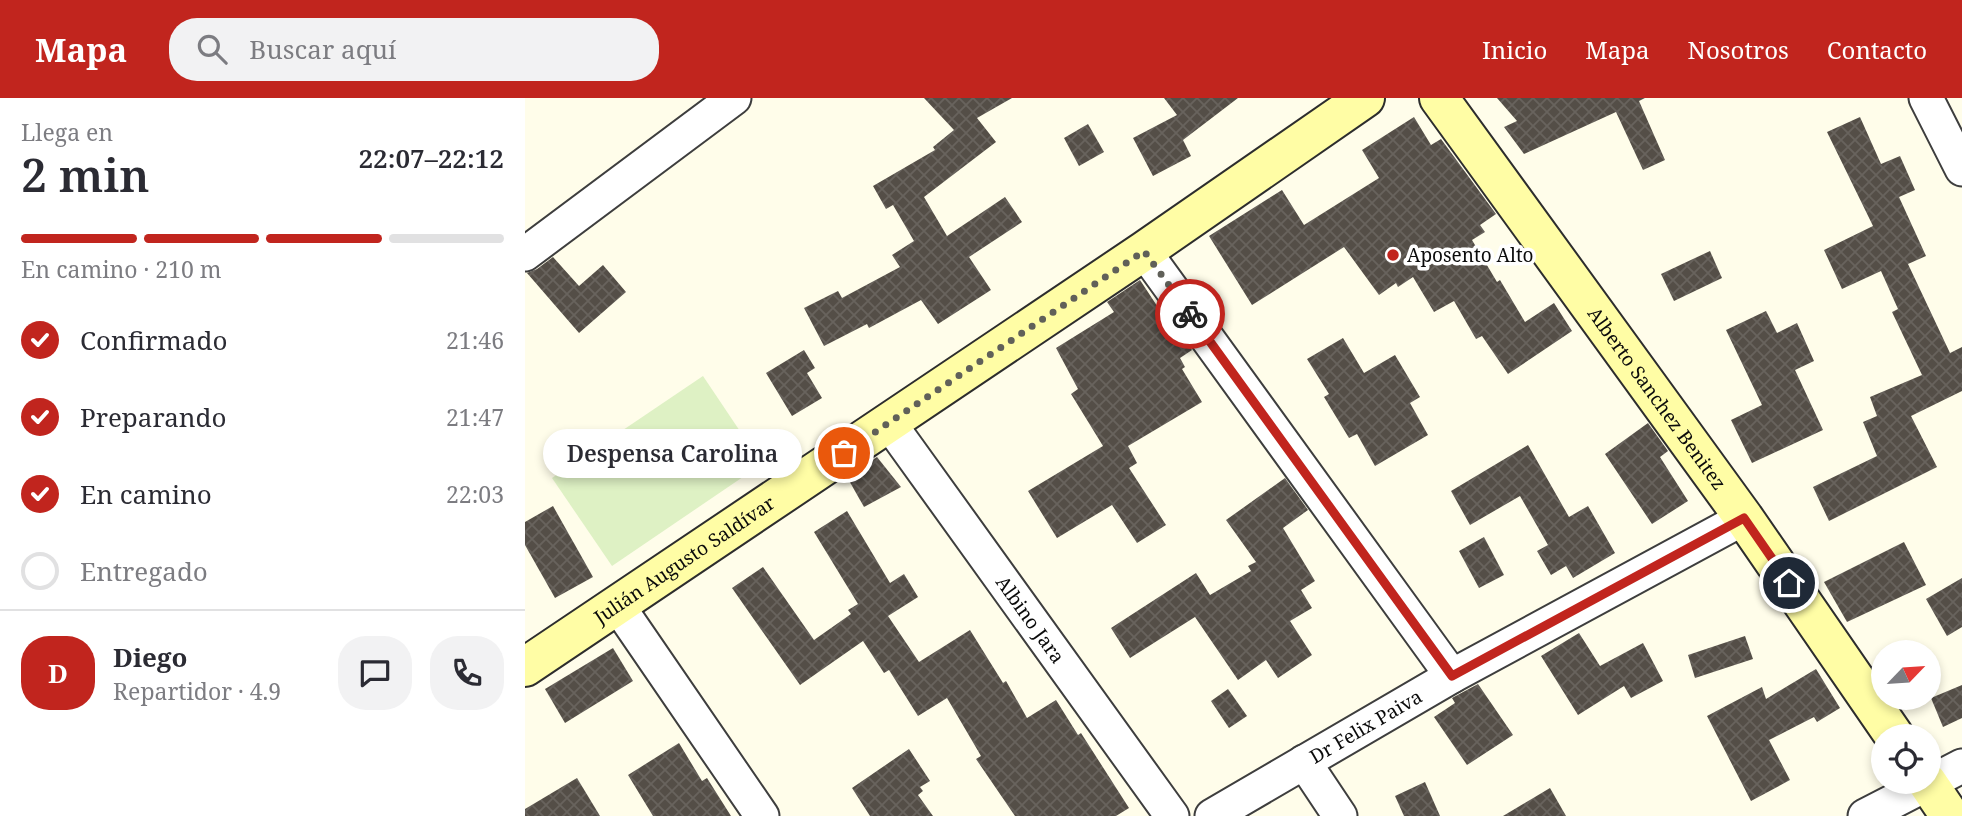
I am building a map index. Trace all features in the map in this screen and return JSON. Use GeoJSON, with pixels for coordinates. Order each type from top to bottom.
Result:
{"type":"FeatureCollection","features":[{"type":"Feature","properties":{"kind":"street"},"geometry":{"type":"LineString","coordinates":[[525,254],[734,98]]}},
{"type":"Feature","properties":{"kind":"street","name":"Julián Augusto Saldívar"},"geometry":{"type":"LineString","coordinates":[[525,667],[1144,251],[1365,98]]}},
{"type":"Feature","properties":{"kind":"street","name":"Alberto Sanchez Benitez"},"geometry":{"type":"LineString","coordinates":[[1439,98],[1744,518],[1886,724]]}},
{"type":"Feature","properties":{"kind":"street"},"geometry":{"type":"LineString","coordinates":[[1926,98],[1962,169]]}},
{"type":"Feature","properties":{"kind":"street"},"geometry":{"type":"LineString","coordinates":[[1144,251],[1452,676]]}},
{"type":"Feature","properties":{"kind":"street","name":"Albino Jara"},"geometry":{"type":"LineString","coordinates":[[889,422],[1172,816]]}},
{"type":"Feature","properties":{"kind":"street","name":"Dr Felix Paiva"},"geometry":{"type":"LineString","coordinates":[[1212,816],[1452,676],[1744,518]]}},
{"type":"Feature","properties":{"kind":"street"},"geometry":{"type":"LineString","coordinates":[[618,606],[762,816]]}},
{"type":"Feature","properties":{"kind":"street"},"geometry":{"type":"LineString","coordinates":[[1304,762],[1340,816]]}},
{"type":"Feature","properties":{"kind":"street"},"geometry":{"type":"LineString","coordinates":[[1941,776],[1962,766]]}},
{"type":"Feature","properties":{"kind":"street"},"geometry":{"type":"LineString","coordinates":[[1865,816],[1906,794]]}},
{"type":"Feature","properties":{"kind":"street"},"geometry":{"type":"LineString","coordinates":[[1935,794],[1950,816]]}},
{"type":"Feature","properties":{"kind":"green space"},"geometry":{"type":"Polygon","coordinates":[[[703,376],[762,464],[612,566],[552,478],[703,376]]]}},
{"type":"Feature","properties":{"kind":"building"},"geometry":{"type":"Polygon","coordinates":[[[924,98],[1012,98],[977,118],[996,142],[924,197],[947,236],[1005,197],[1022,222],[969,257],[991,290],[938,324],[921,300],[869,328],[867,324],[824,346],[804,308],[838,291],[842,298],[900,267],[892,255],[914,241],[893,205],[886,209],[873,186],[935,150],[933,147],[954,130],[924,98]]]}},
{"type":"Feature","properties":{"kind":"building"},"geometry":{"type":"Polygon","coordinates":[[[1164,98],[1238,98],[1183,140],[1191,156],[1153,176],[1133,138],[1177,115],[1164,98]]]}},
{"type":"Feature","properties":{"kind":"building"},"geometry":{"type":"Polygon","coordinates":[[[1497,98],[1645,98],[1639,101],[1665,160],[1643,170],[1616,112],[1524,154],[1504,127],[1517,121],[1497,98]]]}},
{"type":"Feature","properties":{"kind":"building"},"geometry":{"type":"Polygon","coordinates":[[[1414,117],[1431,145],[1441,139],[1496,214],[1480,225],[1485,232],[1472,240],[1525,322],[1554,303],[1572,331],[1508,374],[1482,336],[1476,339],[1454,301],[1434,312],[1413,277],[1398,287],[1396,283],[1379,295],[1344,247],[1252,305],[1209,236],[1282,190],[1304,225],[1379,178],[1362,150],[1414,117]]]}},
{"type":"Feature","properties":{"kind":"building"},"geometry":{"type":"Polygon","coordinates":[[[1860,117],[1881,164],[1900,156],[1915,190],[1899,197],[1926,256],[1908,264],[1950,353],[1962,347],[1962,391],[1911,416],[1937,467],[1829,521],[1813,487],[1877,456],[1863,422],[1877,416],[1870,397],[1922,375],[1892,312],[1898,309],[1881,271],[1842,289],[1824,250],[1873,226],[1827,132],[1860,117]]]}},
{"type":"Feature","properties":{"kind":"building"},"geometry":{"type":"Polygon","coordinates":[[[1088,124],[1104,152],[1079,166],[1064,138],[1088,124]]]}},
{"type":"Feature","properties":{"kind":"building"},"geometry":{"type":"Polygon","coordinates":[[[1710,251],[1722,278],[1674,301],[1661,274],[1710,251]]]}},
{"type":"Feature","properties":{"kind":"building"},"geometry":{"type":"Polygon","coordinates":[[[553,257],[579,286],[603,265],[626,292],[579,333],[527,273],[553,257]]]}},
{"type":"Feature","properties":{"kind":"building"},"geometry":{"type":"Polygon","coordinates":[[[1140,280],[1169,324],[1172,322],[1192,350],[1180,358],[1185,367],[1182,369],[1202,402],[1128,446],[1137,463],[1129,468],[1166,525],[1137,543],[1112,505],[1057,538],[1028,491],[1103,446],[1071,394],[1078,389],[1056,348],[1114,312],[1107,302],[1140,280]]]}},
{"type":"Feature","properties":{"kind":"building"},"geometry":{"type":"Polygon","coordinates":[[[1766,311],[1777,333],[1797,323],[1814,361],[1795,370],[1823,430],[1752,463],[1731,420],[1762,405],[1726,330],[1766,311]]]}},
{"type":"Feature","properties":{"kind":"building"},"geometry":{"type":"Polygon","coordinates":[[[1343,338],[1364,373],[1395,355],[1420,397],[1410,403],[1428,435],[1375,466],[1357,434],[1349,438],[1324,397],[1329,394],[1307,359],[1343,338]]]}},
{"type":"Feature","properties":{"kind":"building"},"geometry":{"type":"Polygon","coordinates":[[[804,350],[815,368],[807,373],[822,398],[792,416],[766,373],[804,350]]]}},
{"type":"Feature","properties":{"kind":"building"},"geometry":{"type":"Polygon","coordinates":[[[1648,423],[1668,451],[1660,457],[1688,501],[1652,524],[1605,454],[1648,423]]]}},
{"type":"Feature","properties":{"kind":"building"},"geometry":{"type":"Polygon","coordinates":[[[1528,445],[1569,517],[1588,506],[1615,553],[1573,578],[1566,566],[1551,575],[1537,551],[1548,545],[1520,496],[1470,525],[1451,491],[1528,445]]]}},
{"type":"Feature","properties":{"kind":"building"},"geometry":{"type":"Polygon","coordinates":[[[877,457],[901,487],[864,507],[847,477],[877,457]]]}},
{"type":"Feature","properties":{"kind":"building"},"geometry":{"type":"Polygon","coordinates":[[[1285,478],[1308,510],[1283,528],[1315,581],[1301,590],[1312,608],[1290,621],[1312,655],[1278,678],[1266,660],[1238,680],[1195,617],[1130,658],[1111,628],[1196,573],[1210,595],[1251,571],[1248,566],[1256,562],[1226,520],[1285,478]]]}},
{"type":"Feature","properties":{"kind":"building"},"geometry":{"type":"Polygon","coordinates":[[[553,506],[593,577],[555,598],[525,545],[525,522],[553,506]]]}},
{"type":"Feature","properties":{"kind":"building"},"geometry":{"type":"Polygon","coordinates":[[[847,511],[890,583],[904,574],[918,597],[888,616],[919,662],[970,630],[1003,683],[1006,681],[1027,718],[1056,700],[1078,735],[1081,733],[1129,808],[1116,816],[1015,816],[976,759],[981,756],[947,698],[918,716],[889,670],[884,673],[863,641],[800,685],[732,588],[763,567],[814,640],[851,614],[848,610],[858,604],[814,532],[847,511]]]}},
{"type":"Feature","properties":{"kind":"building"},"geometry":{"type":"Polygon","coordinates":[[[1484,537],[1504,575],[1479,588],[1459,551],[1484,537]]]}},
{"type":"Feature","properties":{"kind":"building"},"geometry":{"type":"Polygon","coordinates":[[[1904,542],[1926,585],[1847,622],[1824,582],[1904,542]]]}},
{"type":"Feature","properties":{"kind":"building"},"geometry":{"type":"Polygon","coordinates":[[[1962,578],[1962,627],[1947,636],[1926,599],[1962,578]]]}},
{"type":"Feature","properties":{"kind":"building"},"geometry":{"type":"Polygon","coordinates":[[[1579,633],[1600,666],[1643,643],[1663,681],[1631,698],[1624,686],[1578,715],[1541,656],[1579,633]]]}},
{"type":"Feature","properties":{"kind":"building"},"geometry":{"type":"Polygon","coordinates":[[[1745,636],[1753,659],[1695,678],[1688,655],[1745,636]]]}},
{"type":"Feature","properties":{"kind":"building"},"geometry":{"type":"Polygon","coordinates":[[[613,648],[633,681],[565,723],[545,689],[613,648]]]}},
{"type":"Feature","properties":{"kind":"building"},"geometry":{"type":"Polygon","coordinates":[[[1816,669],[1840,708],[1817,722],[1814,717],[1769,740],[1790,780],[1751,801],[1707,716],[1762,687],[1766,699],[1816,669]]]}},
{"type":"Feature","properties":{"kind":"building"},"geometry":{"type":"Polygon","coordinates":[[[1478,684],[1513,735],[1467,765],[1434,717],[1455,703],[1452,698],[1478,684]]]}},
{"type":"Feature","properties":{"kind":"building"},"geometry":{"type":"Polygon","coordinates":[[[1962,685],[1962,718],[1943,727],[1936,710],[1941,710],[1941,694],[1962,685]]]}},
{"type":"Feature","properties":{"kind":"building"},"geometry":{"type":"Polygon","coordinates":[[[1228,689],[1247,716],[1229,728],[1211,701],[1228,689]]]}},
{"type":"Feature","properties":{"kind":"building"},"geometry":{"type":"Polygon","coordinates":[[[679,743],[702,781],[707,778],[731,816],[653,816],[628,775],[679,743]]]}},
{"type":"Feature","properties":{"kind":"building"},"geometry":{"type":"Polygon","coordinates":[[[909,749],[930,781],[920,787],[923,791],[918,795],[933,816],[870,816],[852,788],[909,749]]]}},
{"type":"Feature","properties":{"kind":"building"},"geometry":{"type":"Polygon","coordinates":[[[577,778],[600,816],[525,816],[525,809],[577,778]]]}},
{"type":"Feature","properties":{"kind":"building"},"geometry":{"type":"Polygon","coordinates":[[[1425,782],[1440,816],[1404,816],[1395,796],[1425,782]]]}},
{"type":"Feature","properties":{"kind":"building"},"geometry":{"type":"Polygon","coordinates":[[[1550,788],[1566,816],[1503,816],[1550,788]]]}},
{"type":"Feature","properties":{"kind":"way so far"},"geometry":{"type":"LineString","coordinates":[[844,453],[1144,251],[1190,314]]}},
{"type":"Feature","properties":{"kind":"place","name":"Aposento Alto"},"geometry":{"type":"Point","coordinates":[1393,255]}},
{"type":"Feature","properties":{"kind":"place","name":"Despensa Carolina"},"geometry":{"type":"Point","coordinates":[844,453]}},
{"type":"Feature","properties":{"kind":"route"},"geometry":{"type":"LineString","coordinates":[[1190,314],[1452,676],[1744,518],[1789,583]]}}]}
